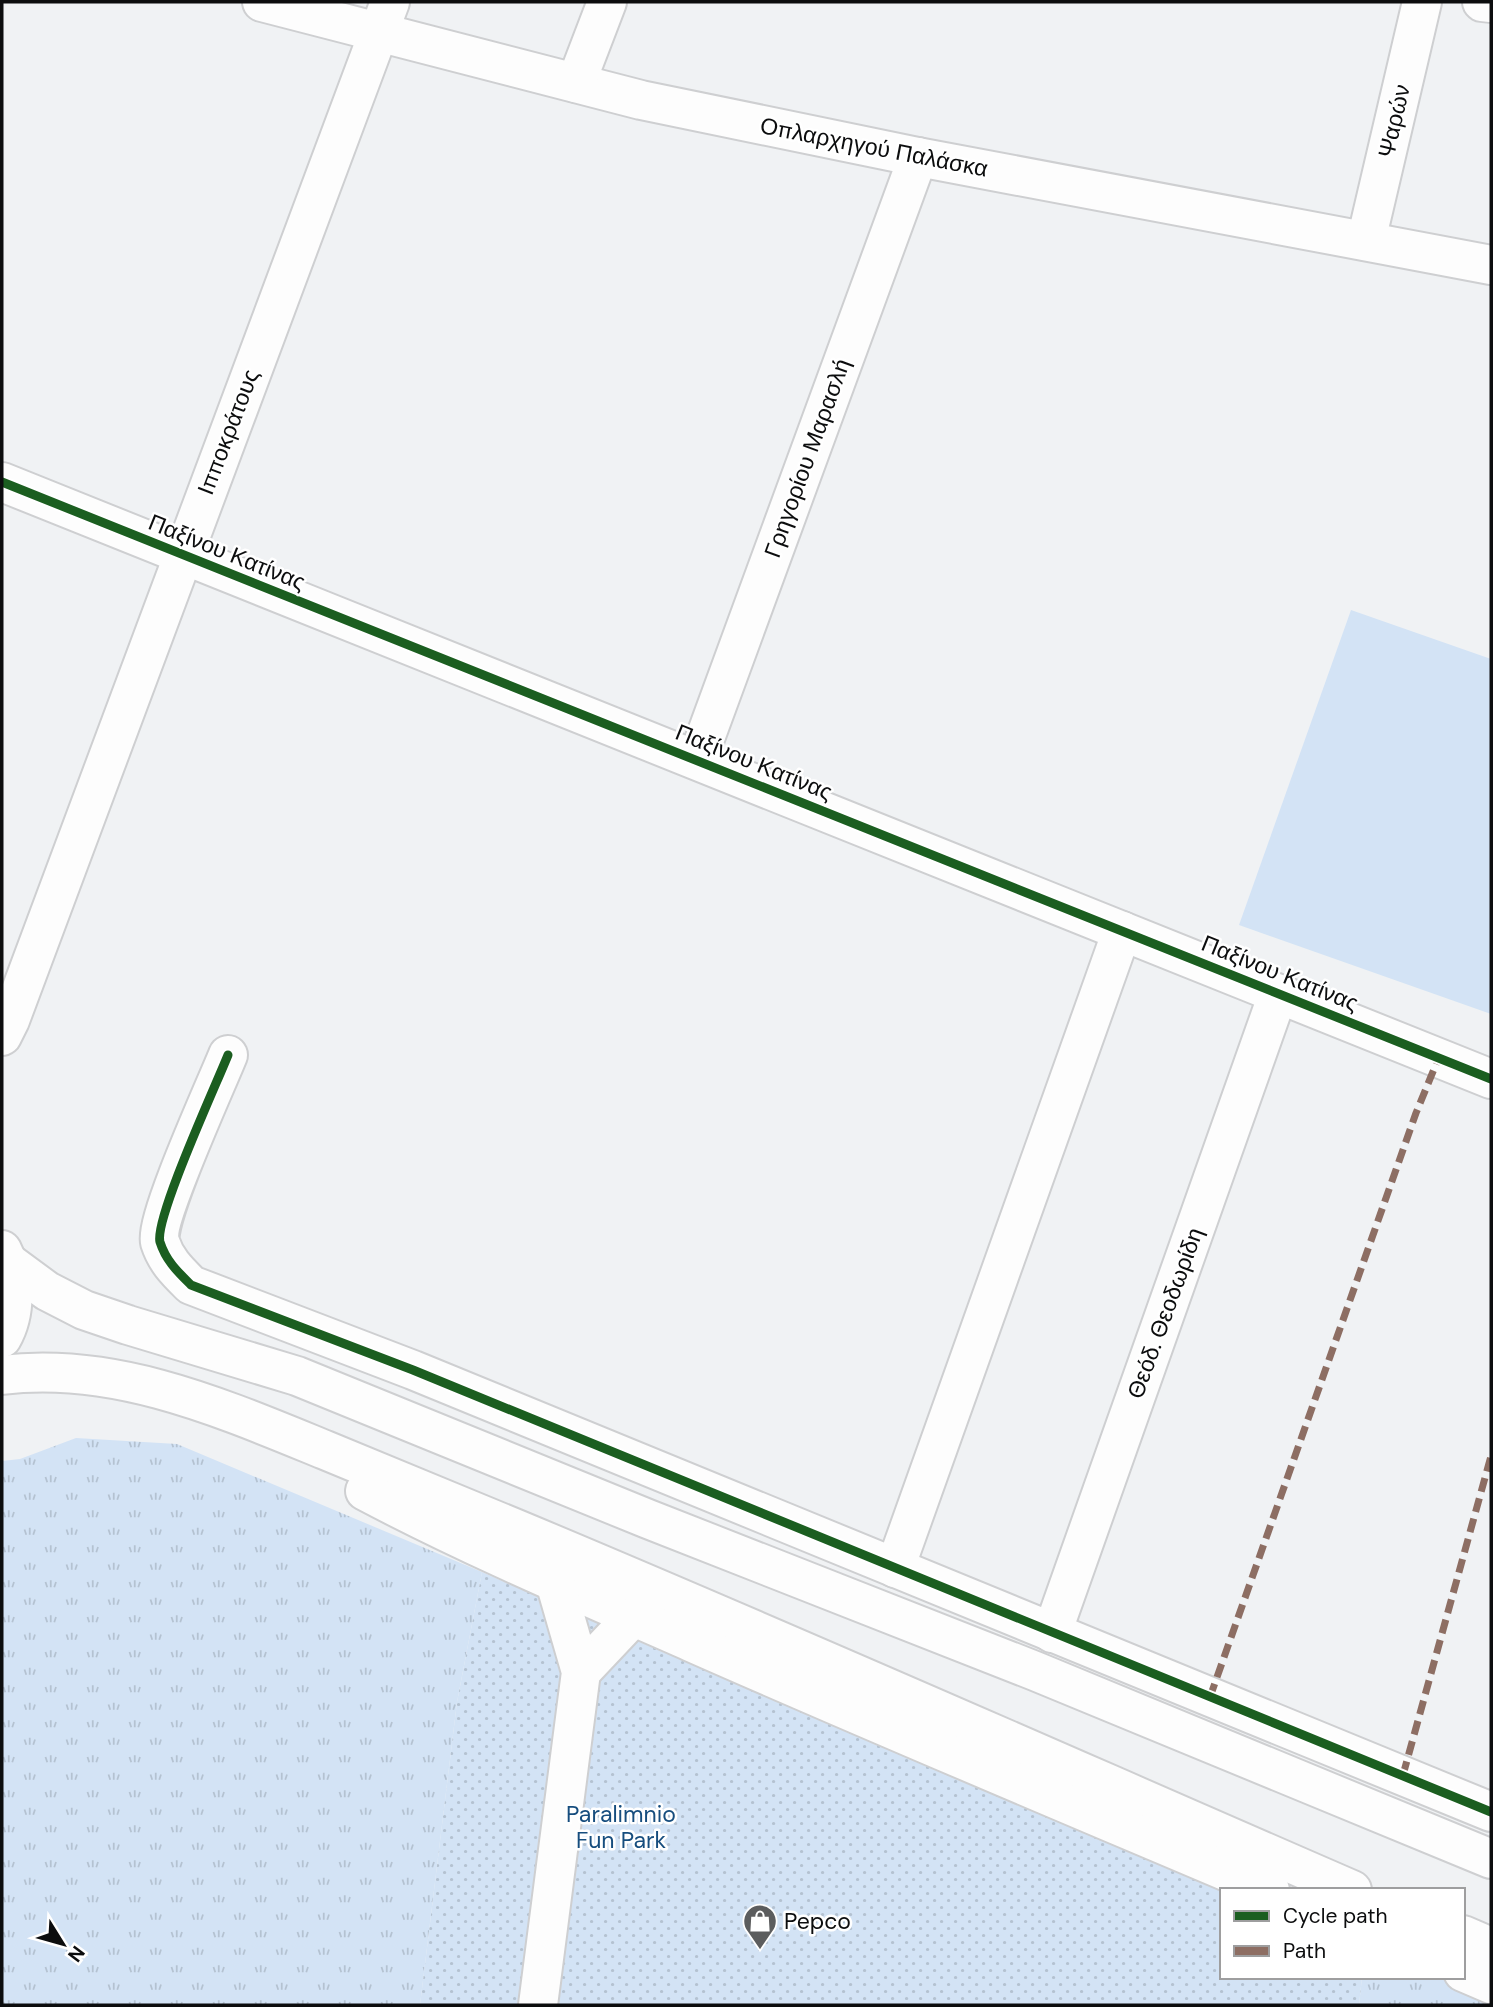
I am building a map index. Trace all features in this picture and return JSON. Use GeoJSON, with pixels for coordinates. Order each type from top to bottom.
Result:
{"type":"FeatureCollection","features":[{"type":"Feature","properties":{"kind":"street","name":"Οπλαρχηγού Παλάσκα"},"geometry":{"type":"LineString","coordinates":[[262,2],[385,17],[576,83],[641,100],[918,157],[1491,265]]}},
{"type":"Feature","properties":{"kind":"street"},"geometry":{"type":"LineString","coordinates":[[576,83],[607,2]]}},
{"type":"Feature","properties":{"kind":"street","name":"Ψαρών"},"geometry":{"type":"LineString","coordinates":[[1366,240],[1422,2]]}},
{"type":"Feature","properties":{"kind":"street"},"geometry":{"type":"LineString","coordinates":[[1482,2],[1491,3]]}},
{"type":"Feature","properties":{"kind":"street","name":"Ιπποκράτους"},"geometry":{"type":"LineString","coordinates":[[2,1063],[6,1028],[385,17]]}},
{"type":"Feature","properties":{"kind":"street","name":"Γρηγορίου Μαρασλή"},"geometry":{"type":"LineString","coordinates":[[697,760],[918,157]]}},
{"type":"Feature","properties":{"kind":"street","name":"Παξίνου Κατίνας"},"geometry":{"type":"LineString","coordinates":[[2,482],[1491,1079]]}},
{"type":"Feature","properties":{"kind":"street"},"geometry":{"type":"LineString","coordinates":[[895,1568],[1122,931]]}},
{"type":"Feature","properties":{"kind":"street","name":"Θεόδ. Θεοδωρίδη"},"geometry":{"type":"LineString","coordinates":[[1052,1633],[1278,994]]}},
{"type":"Feature","properties":{"kind":"street"},"geometry":{"type":"LineString","coordinates":[[228,1055],[165,1208],[159,1239],[170,1265],[191,1284],[426,1375],[1491,1812]]}},
{"type":"Feature","properties":{"kind":"street"},"geometry":{"type":"LineString","coordinates":[[2,1338],[7,1329],[13,1296],[5,1256]]}},
{"type":"Feature","properties":{"kind":"street"},"geometry":{"type":"LineString","coordinates":[[5,1256],[47,1291],[85,1310],[297,1376],[648,1519],[1035,1671],[1491,1859]]}},
{"type":"Feature","properties":{"kind":"street"},"geometry":{"type":"LineString","coordinates":[[2,1375],[30,1372],[91,1375],[152,1386],[234,1413],[625,1574],[1347,1888]]}},
{"type":"Feature","properties":{"kind":"street"},"geometry":{"type":"LineString","coordinates":[[234,1413],[347,1481],[555,1583],[831,1704],[1265,1888]]}},
{"type":"Feature","properties":{"kind":"street"},"geometry":{"type":"LineString","coordinates":[[538,2005],[581,1672],[555,1583]]}},
{"type":"Feature","properties":{"kind":"street"},"geometry":{"type":"LineString","coordinates":[[581,1672],[633,1617]]}},
{"type":"Feature","properties":{"kind":"street"},"geometry":{"type":"LineString","coordinates":[[1465,1937],[1491,1947]]}},
{"type":"Feature","properties":{"kind":"street"},"geometry":{"type":"LineString","coordinates":[[1465,1973],[1491,1984]]}},
{"type":"Feature","properties":{"kind":"green space"},"geometry":{"type":"Polygon","coordinates":[[[1351,610],[1491,659],[1491,1014],[1239,925],[1351,610]]]}},
{"type":"Feature","properties":{"kind":"green space"},"geometry":{"type":"Polygon","coordinates":[[[76,1438],[177,1444],[482,1572],[457,1702],[420,2005],[2,2005],[2,1461],[20,1459],[76,1438]]]}},
{"type":"Feature","properties":{"kind":"green space","name":"Paralimnio Fun Park"},"geometry":{"type":"Polygon","coordinates":[[[482,1572],[665,1653],[1269,1888],[1220,1888],[1220,1979],[1362,1979],[1359,2005],[420,2005],[457,1702],[482,1572]]]}},
{"type":"Feature","properties":{"kind":"green space"},"geometry":{"type":"Polygon","coordinates":[[[1465,1977],[1491,1982],[1491,2005],[1359,2005],[1362,1979],[1465,1977]]]}},
{"type":"Feature","properties":{"kind":"marked path"},"geometry":{"type":"LineString","coordinates":[[1210,1697],[1416,1113],[1439,1057]]}},
{"type":"Feature","properties":{"kind":"marked path"},"geometry":{"type":"LineString","coordinates":[[1403,1775],[1491,1456]]}},
{"type":"Feature","properties":{"kind":"cycle path"},"geometry":{"type":"LineString","coordinates":[[2,482],[1491,1079]]}},
{"type":"Feature","properties":{"kind":"cycle path"},"geometry":{"type":"LineString","coordinates":[[228,1055],[176,1181],[161,1229],[160,1242],[166,1255],[191,1285],[413,1370],[1491,1812]]}},
{"type":"Feature","properties":{"kind":"place","name":"Pepco"},"geometry":{"type":"Point","coordinates":[760,1951]}}]}
